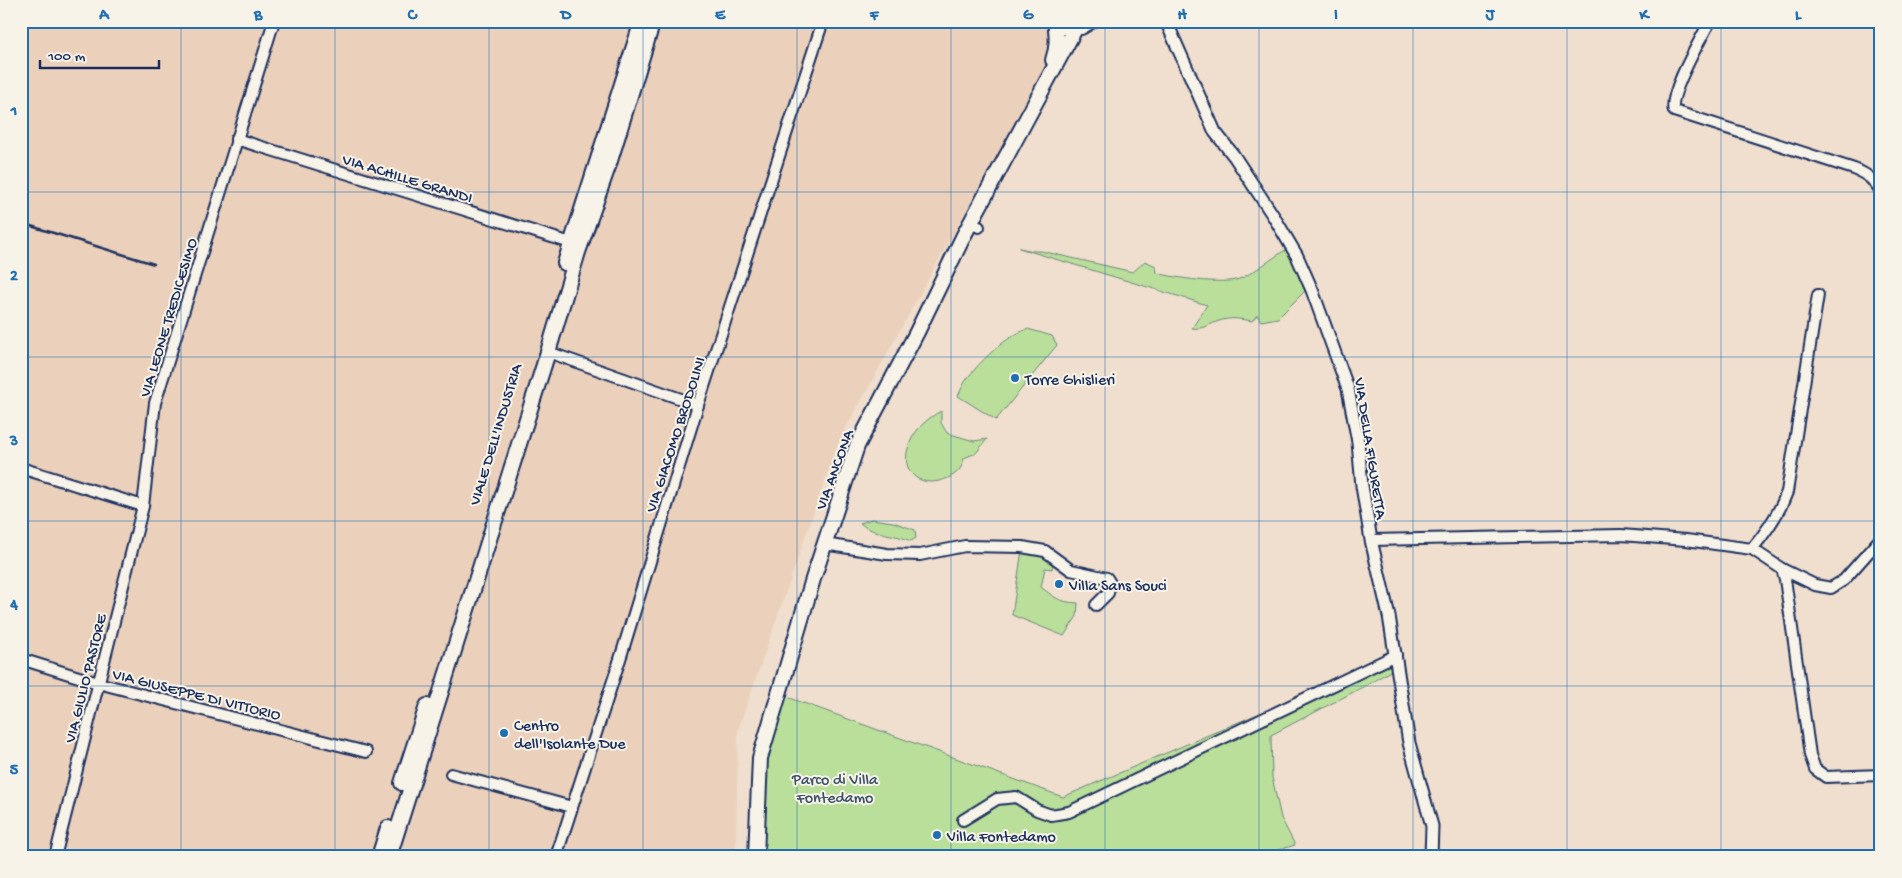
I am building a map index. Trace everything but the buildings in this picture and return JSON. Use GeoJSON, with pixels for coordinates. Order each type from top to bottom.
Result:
{"type":"FeatureCollection","features":[{"type":"Feature","properties":{"kind":"main road","name":"VIALE DELL'INDUSTRIA"},"geometry":{"type":"LineString","coordinates":[[379,857],[642,21]]}},
{"type":"Feature","properties":{"kind":"main road","name":"VIALE DELL'INDUSTRIA"},"geometry":{"type":"LineString","coordinates":[[389,857],[578,252],[609,164],[653,21]]}},
{"type":"Feature","properties":{"kind":"main road","name":"VIA ANCONA"},"geometry":{"type":"LineString","coordinates":[[756,857],[760,758],[824,544],[857,446],[975,225],[1076,28],[1065,27],[1055,21]]}},
{"type":"Feature","properties":{"kind":"main road","name":"VIA ANCONA"},"geometry":{"type":"LineString","coordinates":[[1040,96],[1056,51],[1055,21]]}},
{"type":"Feature","properties":{"kind":"main road"},"geometry":{"type":"LineString","coordinates":[[1076,28],[1086,25],[1091,21]]}},
{"type":"Feature","properties":{"kind":"street","name":"VIA LEONE TREDICESIMO"},"geometry":{"type":"LineString","coordinates":[[142,506],[155,403],[274,21]]}},
{"type":"Feature","properties":{"kind":"street","name":"VIA GIACOMO BRODOLINI"},"geometry":{"type":"LineString","coordinates":[[556,857],[622,656],[698,405],[823,21]]}},
{"type":"Feature","properties":{"kind":"street","name":"VIA DELLA FIGURETTA"},"geometry":{"type":"LineString","coordinates":[[1166,21],[1215,132],[1234,156],[1297,256],[1312,290],[1348,389],[1358,442],[1362,486],[1371,540],[1389,616],[1409,743],[1432,826],[1431,857]]}},
{"type":"Feature","properties":{"kind":"street"},"geometry":{"type":"LineString","coordinates":[[1710,21],[1674,95],[1672,106],[1674,111],[1854,169],[1874,181],[1881,191]]}},
{"type":"Feature","properties":{"kind":"street","name":"VIA ACHILLE GRANDI"},"geometry":{"type":"LineString","coordinates":[[236,139],[571,243]]}},
{"type":"Feature","properties":{"kind":"street"},"geometry":{"type":"LineString","coordinates":[[1752,549],[1768,530],[1780,510],[1787,492],[1818,295]]}},
{"type":"Feature","properties":{"kind":"street"},"geometry":{"type":"LineString","coordinates":[[548,352],[698,405]]}},
{"type":"Feature","properties":{"kind":"street"},"geometry":{"type":"LineString","coordinates":[[21,468],[142,506]]}},
{"type":"Feature","properties":{"kind":"street","name":"VIA GIULIO PASTORE"},"geometry":{"type":"LineString","coordinates":[[55,857],[142,506]]}},
{"type":"Feature","properties":{"kind":"street"},"geometry":{"type":"LineString","coordinates":[[1371,540],[1621,535],[1686,540],[1752,549],[1782,569],[1816,585],[1831,588],[1844,580],[1881,538]]}},
{"type":"Feature","properties":{"kind":"street"},"geometry":{"type":"LineString","coordinates":[[824,544],[887,554],[920,555],[965,546],[1022,547],[1045,551],[1071,570],[1107,578],[1110,583],[1108,593],[1096,605]]}},
{"type":"Feature","properties":{"kind":"street"},"geometry":{"type":"LineString","coordinates":[[1782,569],[1801,681],[1810,755],[1815,769],[1826,778],[1881,775]]}},
{"type":"Feature","properties":{"kind":"street"},"geometry":{"type":"LineString","coordinates":[[963,820],[997,799],[1016,797],[1037,810],[1051,815],[1069,812],[1396,655]]}},
{"type":"Feature","properties":{"kind":"street","name":"VIA GIUSEPPE DI VITTORIO"},"geometry":{"type":"LineString","coordinates":[[21,659],[98,683],[366,752]]}},
{"type":"Feature","properties":{"kind":"street"},"geometry":{"type":"LineString","coordinates":[[451,774],[572,807]]}},
{"type":"Feature","properties":{"kind":"shaded area"},"geometry":{"type":"Polygon","coordinates":[[[21,21],[1067,21],[1037,81],[838,443],[738,730],[736,857],[21,857],[21,21]]]}},
{"type":"Feature","properties":{"kind":"green space"},"geometry":{"type":"Polygon","coordinates":[[[1019,248],[1041,251],[1133,272],[1145,261],[1156,266],[1157,273],[1187,279],[1231,281],[1244,277],[1288,248],[1308,288],[1278,318],[1261,321],[1257,315],[1252,321],[1228,319],[1203,327],[1192,328],[1207,305],[1019,248]]]}},
{"type":"Feature","properties":{"kind":"green space"},"geometry":{"type":"Polygon","coordinates":[[[1028,329],[1052,336],[1057,345],[996,420],[958,396],[967,378],[988,355],[1004,342],[1028,329]]]}},
{"type":"Feature","properties":{"kind":"green space"},"geometry":{"type":"Polygon","coordinates":[[[941,411],[941,423],[947,433],[974,441],[987,439],[976,453],[964,458],[961,468],[948,478],[939,481],[923,481],[911,473],[906,458],[908,448],[913,436],[921,426],[941,411]]]}},
{"type":"Feature","properties":{"kind":"green space"},"geometry":{"type":"Polygon","coordinates":[[[872,519],[893,522],[915,530],[916,538],[911,541],[898,536],[877,532],[860,523],[872,519]]]}},
{"type":"Feature","properties":{"kind":"green space"},"geometry":{"type":"Polygon","coordinates":[[[1022,550],[1040,552],[1053,562],[1052,569],[1045,568],[1041,587],[1058,599],[1078,603],[1077,616],[1064,636],[1012,615],[1022,550]]]}},
{"type":"Feature","properties":{"kind":"green space","name":"Parco di Villa Fontedamo"},"geometry":{"type":"Polygon","coordinates":[[[1396,655],[1397,667],[1367,685],[1271,735],[1272,777],[1281,818],[1295,845],[1257,857],[763,857],[767,758],[779,694],[1063,797],[1396,655]]]}},
{"type":"Feature","properties":{"kind":"railway"},"geometry":{"type":"LineString","coordinates":[[21,223],[154,264]]}},
{"type":"Feature","properties":{"kind":"place","name":"Torre Ghislieri"},"geometry":{"type":"Point","coordinates":[1015,378]}},
{"type":"Feature","properties":{"kind":"place","name":"Villa Sans Souci"},"geometry":{"type":"Point","coordinates":[1059,584]}},
{"type":"Feature","properties":{"kind":"place","name":"Centro dell'Isolante Due"},"geometry":{"type":"Point","coordinates":[504,733]}},
{"type":"Feature","properties":{"kind":"place","name":"Villa Fontedamo"},"geometry":{"type":"Point","coordinates":[937,835]}}]}
